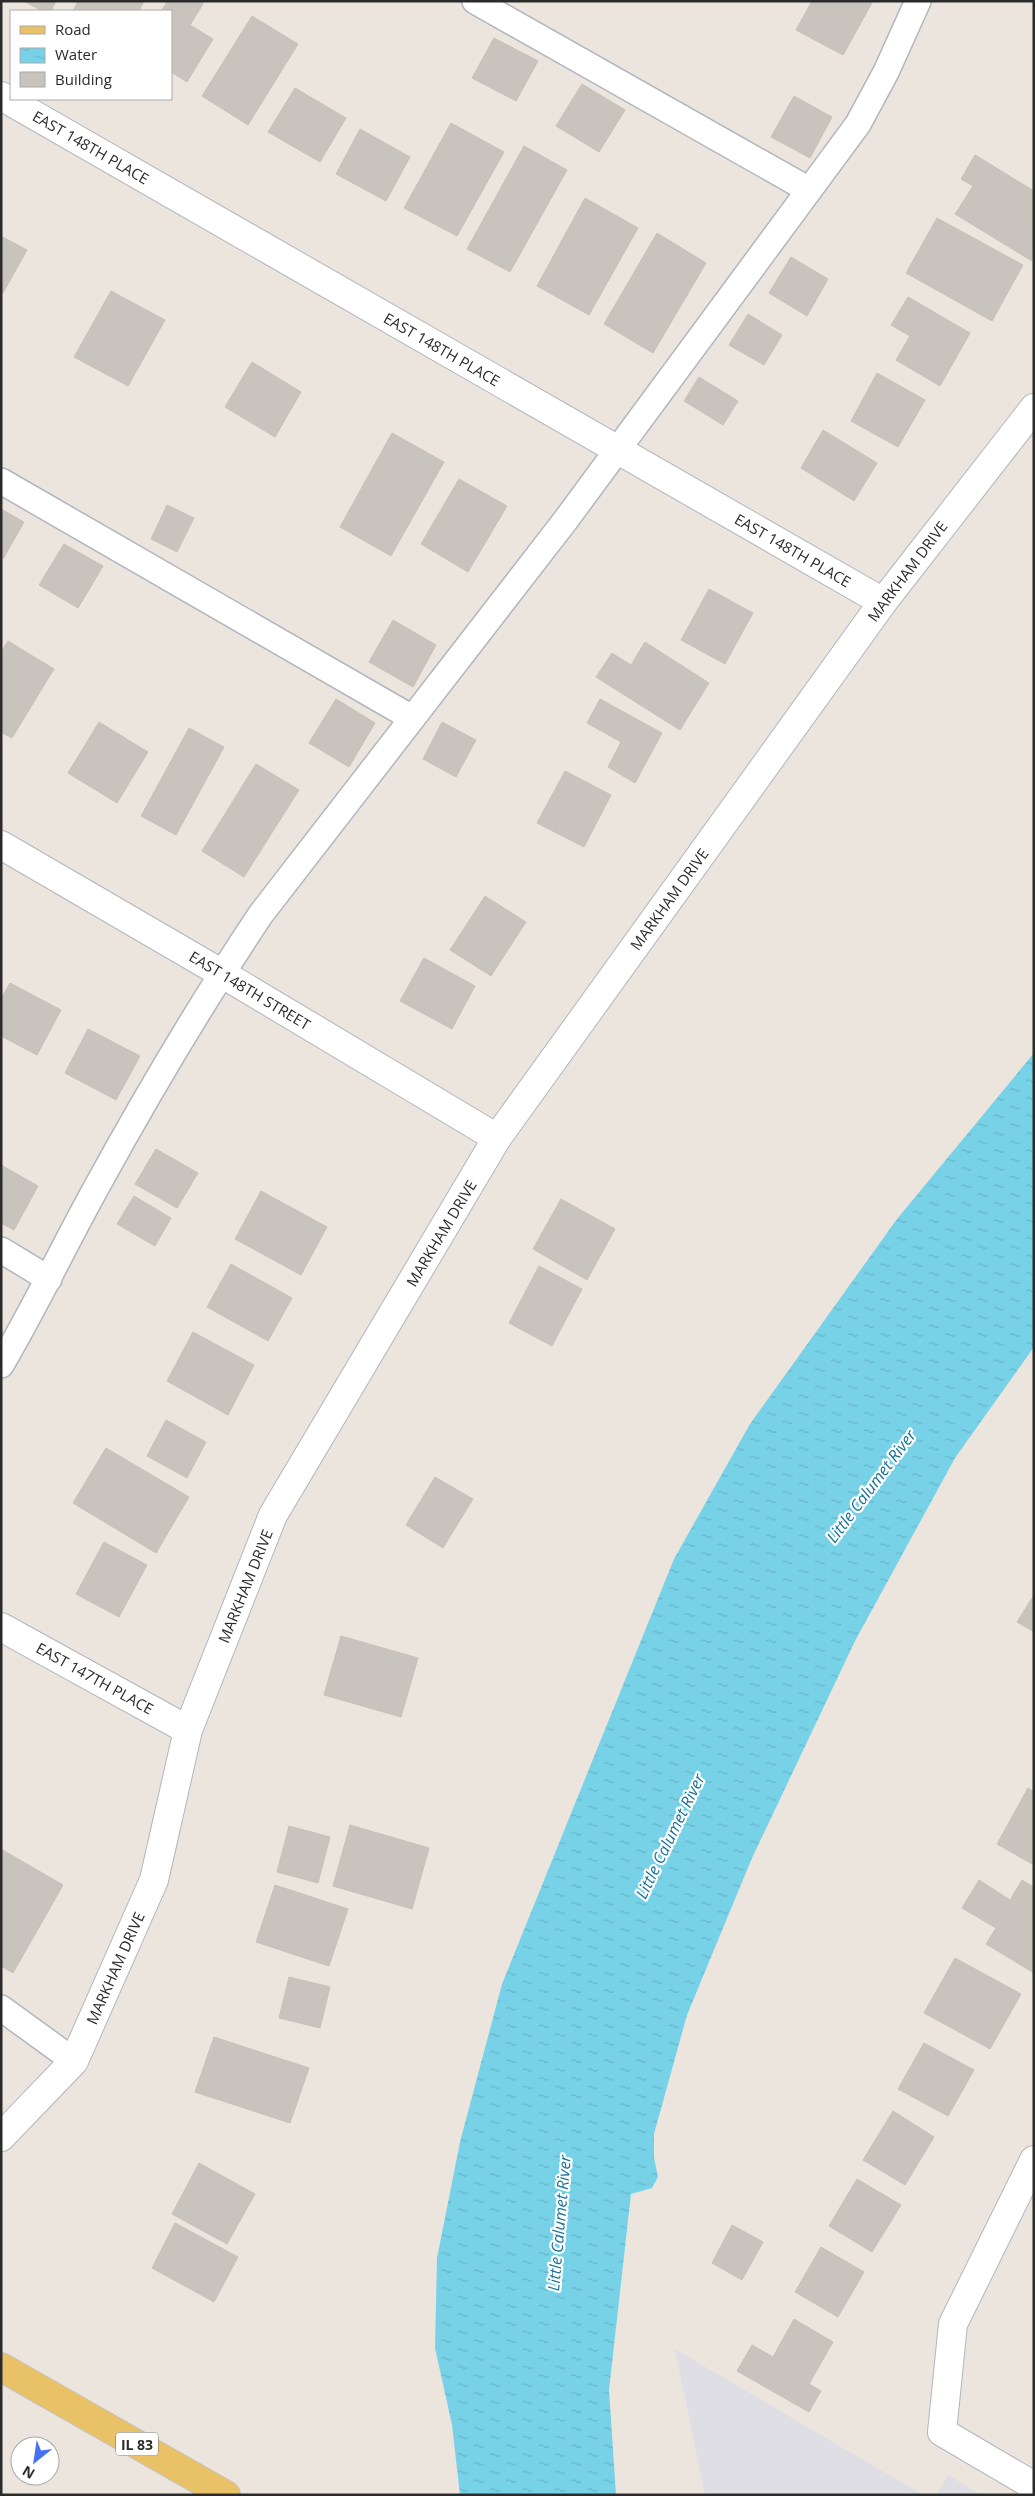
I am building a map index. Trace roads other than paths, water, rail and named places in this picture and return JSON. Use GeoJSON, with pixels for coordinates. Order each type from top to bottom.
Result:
{"type":"FeatureCollection","features":[{"type":"Feature","properties":{"kind":"main road","name":"IL 83"},"geometry":{"type":"LineString","coordinates":[[1,2368],[226,2495]]}},
{"type":"Feature","properties":{"kind":"street","name":"EAST 148TH PLACE"},"geometry":{"type":"LineString","coordinates":[[1,96],[883,602]]}},
{"type":"Feature","properties":{"kind":"street","name":"MARKHAM DRIVE"},"geometry":{"type":"LineString","coordinates":[[1,2137],[74,2061],[154,1880],[188,1730],[273,1515],[497,1138],[883,602],[1034,408]]}},
{"type":"Feature","properties":{"kind":"street","name":"EAST 148TH STREET"},"geometry":{"type":"LineString","coordinates":[[1,845],[222,973],[497,1138]]}},
{"type":"Feature","properties":{"kind":"street","name":"EAST 147TH PLACE"},"geometry":{"type":"LineString","coordinates":[[1,1627],[188,1730]]}},
{"type":"Feature","properties":{"kind":"street"},"geometry":{"type":"LineString","coordinates":[[1034,2160],[953,2324],[942,2432],[1034,2486]]}},
{"type":"Feature","properties":{"kind":"lane"},"geometry":{"type":"LineString","coordinates":[[475,1],[809,190]]}},
{"type":"Feature","properties":{"kind":"lane"},"geometry":{"type":"LineString","coordinates":[[1,1365],[49,1279],[96,1187],[222,973],[261,914],[618,450],[858,124],[886,72],[918,1]]}},
{"type":"Feature","properties":{"kind":"lane"},"geometry":{"type":"LineString","coordinates":[[1,481],[412,718]]}},
{"type":"Feature","properties":{"kind":"lane"},"geometry":{"type":"LineString","coordinates":[[1,1250],[49,1279]]}},
{"type":"Feature","properties":{"kind":"lane"},"geometry":{"type":"LineString","coordinates":[[1,2008],[74,2061]]}},
{"type":"Feature","properties":{"kind":"water","name":"Little Calumet River"},"geometry":{"type":"Polygon","coordinates":[[[1034,1053],[1034,1347],[955,1458],[855,1641],[752,1858],[687,2015],[654,2134],[654,2158],[658,2177],[652,2188],[631,2194],[609,2390],[616,2495],[460,2495],[452,2425],[435,2348],[437,2258],[460,2142],[502,1984],[674,1559],[750,1424],[897,1219],[1034,1053]]]}}]}
